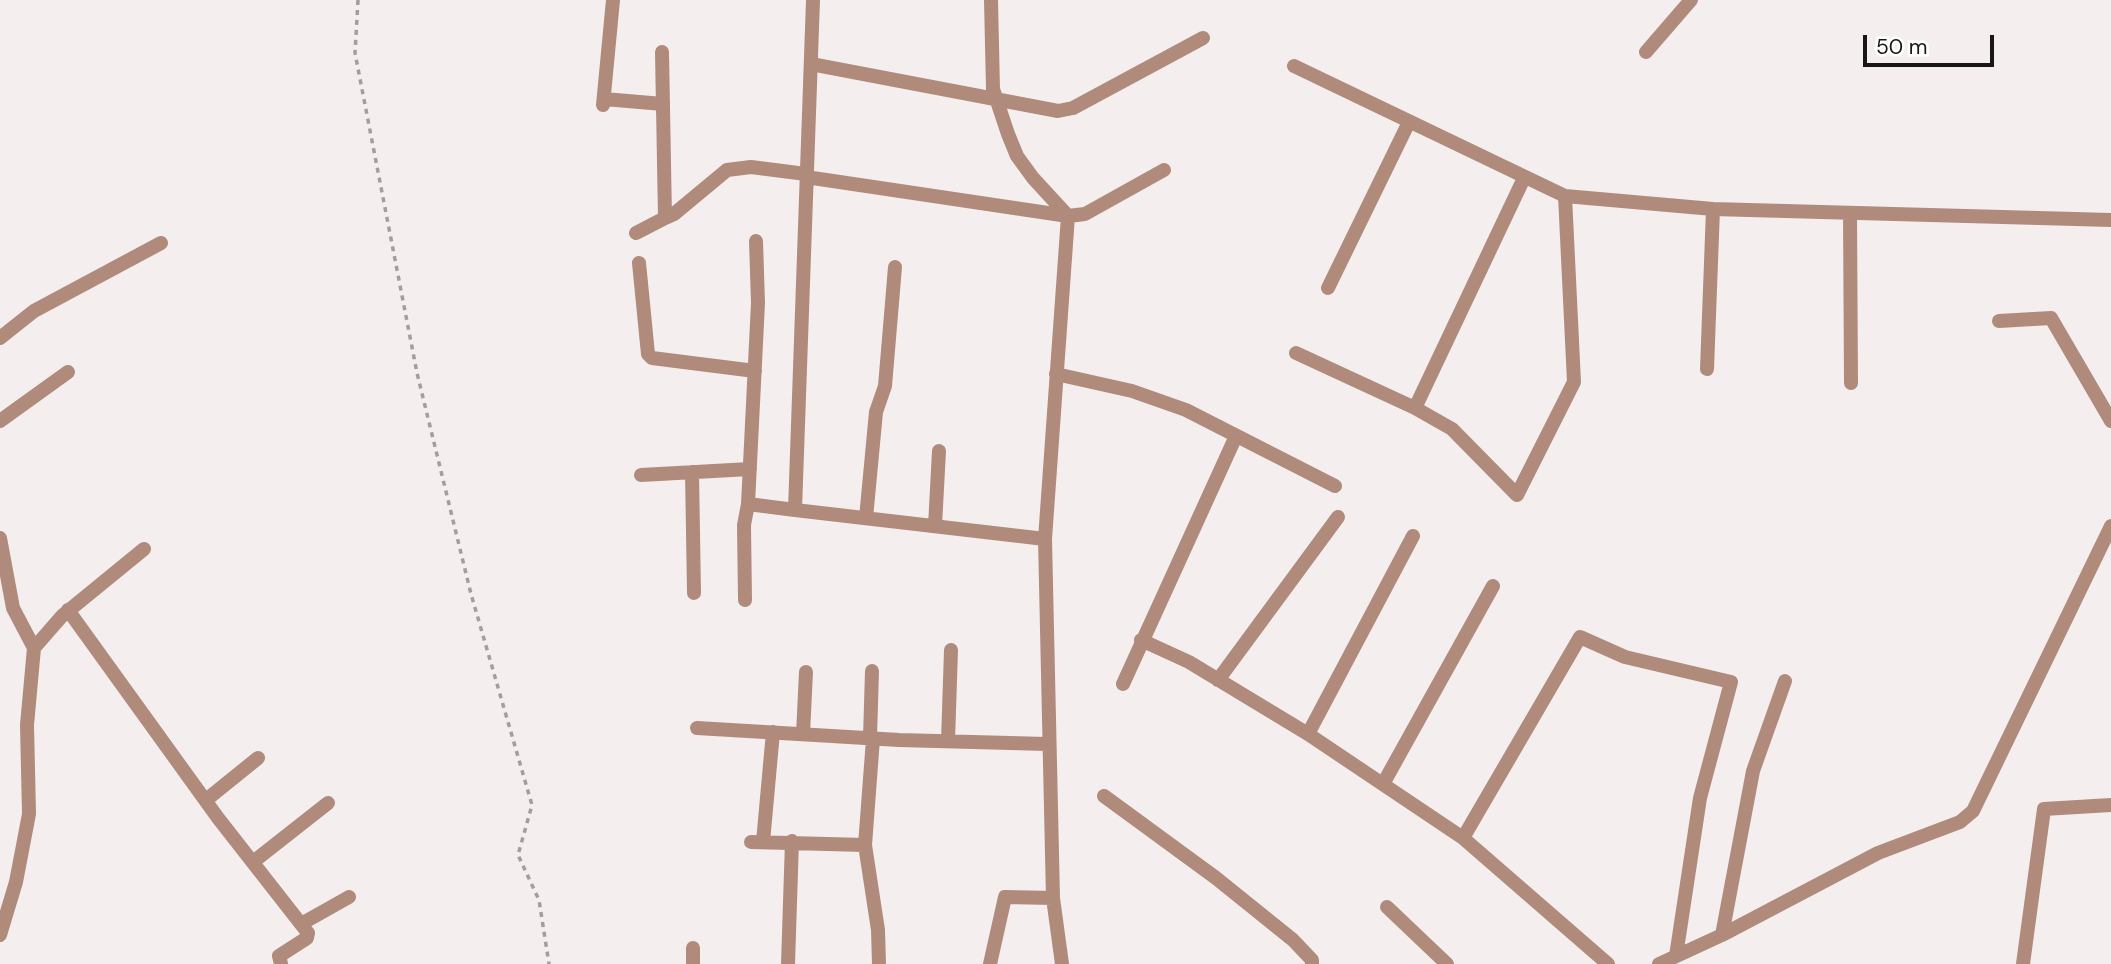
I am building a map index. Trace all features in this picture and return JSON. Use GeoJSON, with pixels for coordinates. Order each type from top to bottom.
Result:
{"type":"FeatureCollection","features":[{"type":"Feature","properties":{"kind":"street"},"geometry":{"type":"LineString","coordinates":[[613,0],[604,102],[663,104]]}},
{"type":"Feature","properties":{"kind":"street"},"geometry":{"type":"LineString","coordinates":[[795,510],[813,0]]}},
{"type":"Feature","properties":{"kind":"street"},"geometry":{"type":"LineString","coordinates":[[991,0],[993,89],[1017,156],[1068,216],[1045,539],[1047,744],[1053,898],[1062,964]]}},
{"type":"Feature","properties":{"kind":"street"},"geometry":{"type":"LineString","coordinates":[[1646,52],[1690,0]]}},
{"type":"Feature","properties":{"kind":"street"},"geometry":{"type":"LineString","coordinates":[[811,64],[1058,111],[1073,107],[1203,38]]}},
{"type":"Feature","properties":{"kind":"street"},"geometry":{"type":"LineString","coordinates":[[662,52],[665,218]]}},
{"type":"Feature","properties":{"kind":"street"},"geometry":{"type":"LineString","coordinates":[[1294,66],[1524,178],[1565,195],[1713,209],[2111,220]]}},
{"type":"Feature","properties":{"kind":"street"},"geometry":{"type":"LineString","coordinates":[[1328,288],[1409,122]]}},
{"type":"Feature","properties":{"kind":"street"},"geometry":{"type":"LineString","coordinates":[[636,233],[674,214],[727,170],[751,167],[1068,216],[1085,214],[1164,170]]}},
{"type":"Feature","properties":{"kind":"street"},"geometry":{"type":"LineString","coordinates":[[1415,408],[1524,178]]}},
{"type":"Feature","properties":{"kind":"street"},"geometry":{"type":"LineString","coordinates":[[1296,353],[1415,408],[1452,429],[1517,495],[1574,382],[1565,195]]}},
{"type":"Feature","properties":{"kind":"street"},"geometry":{"type":"LineString","coordinates":[[1707,369],[1713,209]]}},
{"type":"Feature","properties":{"kind":"street"},"geometry":{"type":"LineString","coordinates":[[1850,213],[1851,383]]}},
{"type":"Feature","properties":{"kind":"street"},"geometry":{"type":"LineString","coordinates":[[745,600],[744,526],[748,504],[758,303],[756,241]]}},
{"type":"Feature","properties":{"kind":"street"},"geometry":{"type":"LineString","coordinates":[[0,338],[34,311],[161,243]]}},
{"type":"Feature","properties":{"kind":"street"},"geometry":{"type":"LineString","coordinates":[[639,263],[648,354],[652,358],[755,371]]}},
{"type":"Feature","properties":{"kind":"street"},"geometry":{"type":"LineString","coordinates":[[866,518],[876,412],[885,386],[895,267]]}},
{"type":"Feature","properties":{"kind":"street"},"geometry":{"type":"LineString","coordinates":[[1999,321],[2050,318],[2111,421]]}},
{"type":"Feature","properties":{"kind":"street"},"geometry":{"type":"LineString","coordinates":[[0,421],[68,372]]}},
{"type":"Feature","properties":{"kind":"street"},"geometry":{"type":"LineString","coordinates":[[1056,374],[1132,391],[1186,410],[1335,486]]}},
{"type":"Feature","properties":{"kind":"street"},"geometry":{"type":"LineString","coordinates":[[1123,684],[1236,436]]}},
{"type":"Feature","properties":{"kind":"street"},"geometry":{"type":"LineString","coordinates":[[936,526],[939,451]]}},
{"type":"Feature","properties":{"kind":"street"},"geometry":{"type":"LineString","coordinates":[[641,475],[750,469]]}},
{"type":"Feature","properties":{"kind":"street"},"geometry":{"type":"LineString","coordinates":[[692,472],[694,593]]}},
{"type":"Feature","properties":{"kind":"street"},"geometry":{"type":"LineString","coordinates":[[748,504],[1045,539]]}},
{"type":"Feature","properties":{"kind":"street"},"geometry":{"type":"LineString","coordinates":[[1218,680],[1338,517]]}},
{"type":"Feature","properties":{"kind":"street"},"geometry":{"type":"LineString","coordinates":[[1659,964],[1722,935],[1878,853],[1960,822],[1973,811],[2111,526]]}},
{"type":"Feature","properties":{"kind":"street"},"geometry":{"type":"LineString","coordinates":[[1308,734],[1413,536]]}},
{"type":"Feature","properties":{"kind":"street"},"geometry":{"type":"LineString","coordinates":[[0,538],[13,608],[34,648],[27,725],[29,814],[16,882],[0,935]]}},
{"type":"Feature","properties":{"kind":"street"},"geometry":{"type":"LineString","coordinates":[[34,648],[68,610],[144,549]]}},
{"type":"Feature","properties":{"kind":"street"},"geometry":{"type":"LineString","coordinates":[[1383,784],[1493,586]]}},
{"type":"Feature","properties":{"kind":"street"},"geometry":{"type":"LineString","coordinates":[[68,610],[205,800],[308,933],[307,937],[279,956],[281,964]]}},
{"type":"Feature","properties":{"kind":"street"},"geometry":{"type":"LineString","coordinates":[[1463,838],[1580,636],[1625,657],[1731,682],[1700,798],[1676,956]]}},
{"type":"Feature","properties":{"kind":"street"},"geometry":{"type":"LineString","coordinates":[[1141,640],[1218,680],[1308,734],[1463,838],[1608,964]]}},
{"type":"Feature","properties":{"kind":"street"},"geometry":{"type":"LineString","coordinates":[[948,741],[951,650]]}},
{"type":"Feature","properties":{"kind":"street"},"geometry":{"type":"LineString","coordinates":[[872,671],[872,738],[865,845],[878,930],[878,964]]}},
{"type":"Feature","properties":{"kind":"street"},"geometry":{"type":"LineString","coordinates":[[803,734],[806,672]]}},
{"type":"Feature","properties":{"kind":"street"},"geometry":{"type":"LineString","coordinates":[[1722,935],[1752,771],[1785,681]]}},
{"type":"Feature","properties":{"kind":"street"},"geometry":{"type":"LineString","coordinates":[[697,728],[1047,744]]}},
{"type":"Feature","properties":{"kind":"street"},"geometry":{"type":"LineString","coordinates":[[773,732],[757,842],[865,845]]}},
{"type":"Feature","properties":{"kind":"street"},"geometry":{"type":"LineString","coordinates":[[205,800],[258,758]]}},
{"type":"Feature","properties":{"kind":"street"},"geometry":{"type":"LineString","coordinates":[[1104,796],[1226,885],[1293,940],[1312,960],[1312,964]]}},
{"type":"Feature","properties":{"kind":"street"},"geometry":{"type":"LineString","coordinates":[[253,862],[328,803]]}},
{"type":"Feature","properties":{"kind":"street"},"geometry":{"type":"LineString","coordinates":[[2023,964],[2044,809],[2111,805]]}},
{"type":"Feature","properties":{"kind":"street"},"geometry":{"type":"LineString","coordinates":[[788,964],[792,841]]}},
{"type":"Feature","properties":{"kind":"street"},"geometry":{"type":"LineString","coordinates":[[300,924],[349,897]]}},
{"type":"Feature","properties":{"kind":"street"},"geometry":{"type":"LineString","coordinates":[[990,964],[1005,897],[1053,898]]}},
{"type":"Feature","properties":{"kind":"street"},"geometry":{"type":"LineString","coordinates":[[1387,907],[1447,964]]}},
{"type":"Feature","properties":{"kind":"street"},"geometry":{"type":"LineString","coordinates":[[693,948],[693,964]]}},
{"type":"Feature","properties":{"kind":"path"},"geometry":{"type":"LineString","coordinates":[[358,0],[355,53],[409,334],[471,594],[532,805],[517,855],[539,900],[549,964]]}}]}
